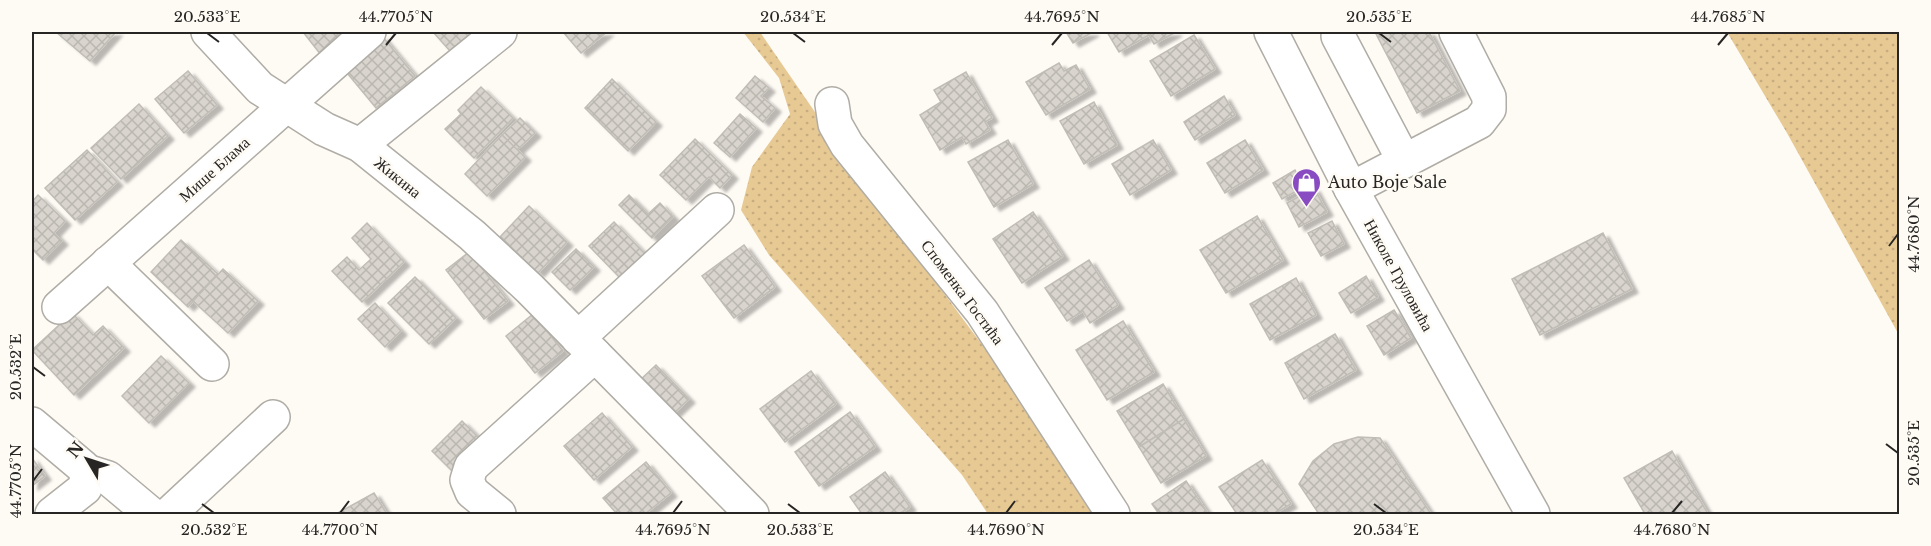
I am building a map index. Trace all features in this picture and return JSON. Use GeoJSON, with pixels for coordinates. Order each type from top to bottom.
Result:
{"type":"FeatureCollection","features":[{"type":"Feature","properties":{"kind":"street","name":"Жикина"},"geometry":{"type":"LineString","coordinates":[[208,32],[247,75],[285,105],[324,129],[360,145],[472,235],[587,346],[752,514]]}},
{"type":"Feature","properties":{"kind":"street","name":"Мише Блама"},"geometry":{"type":"LineString","coordinates":[[59,307],[369,32]]}},
{"type":"Feature","properties":{"kind":"street"},"geometry":{"type":"LineString","coordinates":[[360,145],[500,32]]}},
{"type":"Feature","properties":{"kind":"street","name":"Николе Груловића"},"geometry":{"type":"LineString","coordinates":[[1271,32],[1351,189],[1533,514]]}},
{"type":"Feature","properties":{"kind":"street"},"geometry":{"type":"LineString","coordinates":[[1351,189],[1479,122],[1489,109],[1489,97],[1456,32]]}},
{"type":"Feature","properties":{"kind":"street"},"geometry":{"type":"LineString","coordinates":[[1338,36],[1404,161]]}},
{"type":"Feature","properties":{"kind":"street","name":"Споменка Гостића"},"geometry":{"type":"LineString","coordinates":[[832,104],[835,124],[847,145],[982,312],[1113,514]]}},
{"type":"Feature","properties":{"kind":"street"},"geometry":{"type":"LineString","coordinates":[[499,514],[472,492],[466,480],[471,467],[717,210]]}},
{"type":"Feature","properties":{"kind":"street"},"geometry":{"type":"LineString","coordinates":[[108,263],[212,364]]}},
{"type":"Feature","properties":{"kind":"street"},"geometry":{"type":"LineString","coordinates":[[169,514],[273,417]]}},
{"type":"Feature","properties":{"kind":"street"},"geometry":{"type":"LineString","coordinates":[[32,424],[78,464],[108,478],[151,514]]}},
{"type":"Feature","properties":{"kind":"street"},"geometry":{"type":"LineString","coordinates":[[52,514],[85,488],[88,480],[78,464]]}},
{"type":"Feature","properties":{"kind":"shaded area"},"geometry":{"type":"Polygon","coordinates":[[[743,32],[760,32],[885,214],[1009,381],[1093,514],[988,514],[962,475],[769,255],[741,210],[752,167],[790,114],[779,78],[743,32]]]}},
{"type":"Feature","properties":{"kind":"shaded area"},"geometry":{"type":"Polygon","coordinates":[[[1727,32],[1899,32],[1899,335],[1787,133],[1727,32]]]}},
{"type":"Feature","properties":{"kind":"building"},"geometry":{"type":"Polygon","coordinates":[[[56,32],[116,32],[90,61],[56,32]]]}},
{"type":"Feature","properties":{"kind":"building"},"geometry":{"type":"Polygon","coordinates":[[[303,32],[352,32],[321,55],[303,32]]]}},
{"type":"Feature","properties":{"kind":"building"},"geometry":{"type":"Polygon","coordinates":[[[433,32],[473,32],[450,51],[433,32]]]}},
{"type":"Feature","properties":{"kind":"building"},"geometry":{"type":"Polygon","coordinates":[[[563,32],[607,32],[581,53],[563,32]]]}},
{"type":"Feature","properties":{"kind":"building"},"geometry":{"type":"Polygon","coordinates":[[[1066,32],[1093,32],[1073,43],[1066,32]]]}},
{"type":"Feature","properties":{"kind":"building"},"geometry":{"type":"Polygon","coordinates":[[[1107,32],[1147,32],[1149,35],[1119,52],[1107,32]]]}},
{"type":"Feature","properties":{"kind":"building"},"geometry":{"type":"Polygon","coordinates":[[[1147,32],[1176,32],[1154,44],[1147,32]]]}},
{"type":"Feature","properties":{"kind":"building"},"geometry":{"type":"Polygon","coordinates":[[[1375,32],[1429,32],[1460,91],[1417,113],[1375,32]]]}},
{"type":"Feature","properties":{"kind":"building"},"geometry":{"type":"Polygon","coordinates":[[[1194,35],[1215,69],[1171,96],[1150,61],[1194,35]]]}},
{"type":"Feature","properties":{"kind":"building"},"geometry":{"type":"Polygon","coordinates":[[[382,36],[415,76],[376,108],[343,68],[382,36]]]}},
{"type":"Feature","properties":{"kind":"building"},"geometry":{"type":"Polygon","coordinates":[[[1059,63],[1064,71],[1076,65],[1090,89],[1046,115],[1026,82],[1059,63]]]}},
{"type":"Feature","properties":{"kind":"building"},"geometry":{"type":"Polygon","coordinates":[[[188,71],[217,105],[184,133],[155,99],[188,71]]]}},
{"type":"Feature","properties":{"kind":"building"},"geometry":{"type":"Polygon","coordinates":[[[966,72],[992,118],[985,122],[990,130],[966,144],[962,137],[940,150],[920,115],[941,102],[934,90],[966,72]]]}},
{"type":"Feature","properties":{"kind":"building"},"geometry":{"type":"Polygon","coordinates":[[[755,76],[769,88],[761,96],[775,108],[763,122],[736,98],[755,76]]]}},
{"type":"Feature","properties":{"kind":"building"},"geometry":{"type":"Polygon","coordinates":[[[612,79],[656,122],[628,151],[585,108],[612,79]]]}},
{"type":"Feature","properties":{"kind":"building"},"geometry":{"type":"Polygon","coordinates":[[[481,87],[513,118],[474,158],[445,129],[461,114],[458,110],[481,87]]]}},
{"type":"Feature","properties":{"kind":"building"},"geometry":{"type":"Polygon","coordinates":[[[1224,96],[1235,115],[1195,140],[1184,122],[1224,96]]]}},
{"type":"Feature","properties":{"kind":"building"},"geometry":{"type":"Polygon","coordinates":[[[1094,102],[1117,145],[1084,164],[1060,121],[1094,102]]]}},
{"type":"Feature","properties":{"kind":"building"},"geometry":{"type":"Polygon","coordinates":[[[139,104],[168,136],[121,179],[91,148],[139,104]]]}},
{"type":"Feature","properties":{"kind":"building"},"geometry":{"type":"Polygon","coordinates":[[[740,114],[756,128],[730,157],[714,143],[740,114]]]}},
{"type":"Feature","properties":{"kind":"building"},"geometry":{"type":"Polygon","coordinates":[[[520,118],[535,133],[517,150],[502,135],[520,118]]]}},
{"type":"Feature","properties":{"kind":"building"},"geometry":{"type":"Polygon","coordinates":[[[502,135],[525,157],[487,196],[465,174],[502,135]]]}},
{"type":"Feature","properties":{"kind":"building"},"geometry":{"type":"Polygon","coordinates":[[[695,139],[732,175],[720,188],[709,177],[686,200],[660,175],[695,139]]]}},
{"type":"Feature","properties":{"kind":"building"},"geometry":{"type":"Polygon","coordinates":[[[1008,140],[1033,184],[994,207],[968,162],[1008,140]]]}},
{"type":"Feature","properties":{"kind":"building"},"geometry":{"type":"Polygon","coordinates":[[[1153,140],[1171,170],[1130,195],[1112,164],[1153,140]]]}},
{"type":"Feature","properties":{"kind":"building"},"geometry":{"type":"Polygon","coordinates":[[[1245,140],[1263,170],[1225,193],[1207,163],[1245,140]]]}},
{"type":"Feature","properties":{"kind":"building"},"geometry":{"type":"Polygon","coordinates":[[[87,150],[117,182],[75,220],[45,188],[87,150]]]}},
{"type":"Feature","properties":{"kind":"building"},"geometry":{"type":"Polygon","coordinates":[[[1295,170],[1304,187],[1282,199],[1273,183],[1295,170]]]}},
{"type":"Feature","properties":{"kind":"building","name":"Auto Boje Sale"},"geometry":{"type":"Polygon","coordinates":[[[1314,188],[1327,212],[1299,227],[1287,203],[1314,188]]]}},
{"type":"Feature","properties":{"kind":"building"},"geometry":{"type":"Polygon","coordinates":[[[38,195],[65,221],[54,233],[62,241],[43,260],[32,249],[32,202],[38,195]]]}},
{"type":"Feature","properties":{"kind":"building"},"geometry":{"type":"Polygon","coordinates":[[[629,195],[648,214],[660,203],[673,217],[652,238],[619,205],[629,195]]]}},
{"type":"Feature","properties":{"kind":"building"},"geometry":{"type":"Polygon","coordinates":[[[529,206],[567,242],[538,273],[500,237],[529,206]]]}},
{"type":"Feature","properties":{"kind":"building"},"geometry":{"type":"Polygon","coordinates":[[[1033,212],[1063,256],[1022,283],[993,239],[1033,212]]]}},
{"type":"Feature","properties":{"kind":"building"},"geometry":{"type":"Polygon","coordinates":[[[1257,216],[1283,260],[1226,293],[1200,250],[1257,216]]]}},
{"type":"Feature","properties":{"kind":"building"},"geometry":{"type":"Polygon","coordinates":[[[1332,221],[1344,244],[1321,256],[1308,233],[1332,221]]]}},
{"type":"Feature","properties":{"kind":"building"},"geometry":{"type":"Polygon","coordinates":[[[614,222],[645,254],[621,279],[589,246],[614,222]]]}},
{"type":"Feature","properties":{"kind":"building"},"geometry":{"type":"Polygon","coordinates":[[[367,223],[404,262],[362,302],[332,271],[347,257],[359,270],[371,259],[352,238],[367,223]]]}},
{"type":"Feature","properties":{"kind":"building"},"geometry":{"type":"Polygon","coordinates":[[[1603,233],[1632,289],[1540,335],[1512,279],[1603,233]]]}},
{"type":"Feature","properties":{"kind":"building"},"geometry":{"type":"Polygon","coordinates":[[[181,240],[218,274],[188,307],[151,272],[181,240]]]}},
{"type":"Feature","properties":{"kind":"building"},"geometry":{"type":"Polygon","coordinates":[[[744,245],[775,287],[734,318],[702,276],[744,245]]]}},
{"type":"Feature","properties":{"kind":"building"},"geometry":{"type":"Polygon","coordinates":[[[576,249],[594,267],[570,290],[552,272],[576,249]]]}},
{"type":"Feature","properties":{"kind":"building"},"geometry":{"type":"Polygon","coordinates":[[[469,252],[508,301],[484,319],[446,270],[469,252]]]}},
{"type":"Feature","properties":{"kind":"building"},"geometry":{"type":"Polygon","coordinates":[[[1089,260],[1118,305],[1090,323],[1083,311],[1067,321],[1045,288],[1089,260]]]}},
{"type":"Feature","properties":{"kind":"building"},"geometry":{"type":"Polygon","coordinates":[[[223,269],[258,301],[228,333],[193,301],[223,269]]]}},
{"type":"Feature","properties":{"kind":"building"},"geometry":{"type":"Polygon","coordinates":[[[1366,276],[1378,297],[1351,313],[1339,293],[1366,276]]]}},
{"type":"Feature","properties":{"kind":"building"},"geometry":{"type":"Polygon","coordinates":[[[415,277],[456,318],[429,344],[388,303],[415,277]]]}},
{"type":"Feature","properties":{"kind":"building"},"geometry":{"type":"Polygon","coordinates":[[[1296,278],[1316,315],[1270,340],[1250,304],[1296,278]]]}},
{"type":"Feature","properties":{"kind":"building"},"geometry":{"type":"Polygon","coordinates":[[[375,303],[401,331],[385,347],[358,319],[375,303]]]}},
{"type":"Feature","properties":{"kind":"building"},"geometry":{"type":"Polygon","coordinates":[[[1394,310],[1411,338],[1384,355],[1367,326],[1394,310]]]}},
{"type":"Feature","properties":{"kind":"building"},"geometry":{"type":"Polygon","coordinates":[[[72,313],[93,335],[103,326],[124,348],[74,395],[32,350],[72,313]]]}},
{"type":"Feature","properties":{"kind":"building"},"geometry":{"type":"Polygon","coordinates":[[[533,314],[563,351],[535,373],[506,336],[533,314]]]}},
{"type":"Feature","properties":{"kind":"building"},"geometry":{"type":"Polygon","coordinates":[[[1123,321],[1154,372],[1107,400],[1076,350],[1123,321]]]}},
{"type":"Feature","properties":{"kind":"building"},"geometry":{"type":"Polygon","coordinates":[[[1335,334],[1356,370],[1304,399],[1285,363],[1335,334]]]}},
{"type":"Feature","properties":{"kind":"building"},"geometry":{"type":"Polygon","coordinates":[[[161,356],[189,383],[149,423],[122,396],[161,356]]]}},
{"type":"Feature","properties":{"kind":"building"},"geometry":{"type":"Polygon","coordinates":[[[656,365],[689,399],[671,416],[639,381],[656,365]]]}},
{"type":"Feature","properties":{"kind":"building"},"geometry":{"type":"Polygon","coordinates":[[[811,371],[836,404],[785,442],[760,409],[811,371]]]}},
{"type":"Feature","properties":{"kind":"building"},"geometry":{"type":"Polygon","coordinates":[[[1163,384],[1184,419],[1139,447],[1117,411],[1163,384]]]}},
{"type":"Feature","properties":{"kind":"building"},"geometry":{"type":"Polygon","coordinates":[[[850,412],[875,447],[819,486],[795,452],[850,412]]]}},
{"type":"Feature","properties":{"kind":"building"},"geometry":{"type":"Polygon","coordinates":[[[602,413],[632,447],[594,480],[564,446],[602,413]]]}},
{"type":"Feature","properties":{"kind":"building"},"geometry":{"type":"Polygon","coordinates":[[[1184,419],[1206,456],[1161,483],[1139,447],[1184,419]]]}},
{"type":"Feature","properties":{"kind":"building"},"geometry":{"type":"Polygon","coordinates":[[[462,421],[482,441],[452,471],[432,451],[462,421]]]}},
{"type":"Feature","properties":{"kind":"building"},"geometry":{"type":"Polygon","coordinates":[[[1358,437],[1380,438],[1431,514],[1319,514],[1299,484],[1313,461],[1334,444],[1358,437]]]}},
{"type":"Feature","properties":{"kind":"building"},"geometry":{"type":"Polygon","coordinates":[[[1672,451],[1708,514],[1645,514],[1624,478],[1672,451]]]}},
{"type":"Feature","properties":{"kind":"building"},"geometry":{"type":"Polygon","coordinates":[[[32,458],[45,476],[32,486],[32,458]]]}},
{"type":"Feature","properties":{"kind":"building"},"geometry":{"type":"Polygon","coordinates":[[[1262,460],[1291,504],[1274,514],[1237,514],[1219,487],[1262,460]]]}},
{"type":"Feature","properties":{"kind":"building"},"geometry":{"type":"Polygon","coordinates":[[[646,462],[671,493],[645,514],[617,514],[603,498],[646,462]]]}},
{"type":"Feature","properties":{"kind":"building"},"geometry":{"type":"Polygon","coordinates":[[[885,472],[910,507],[899,514],[862,514],[850,497],[885,472]]]}},
{"type":"Feature","properties":{"kind":"building"},"geometry":{"type":"Polygon","coordinates":[[[1186,481],[1207,512],[1203,514],[1159,514],[1152,504],[1186,481]]]}},
{"type":"Feature","properties":{"kind":"building"},"geometry":{"type":"Polygon","coordinates":[[[374,493],[387,514],[336,514],[374,493]]]}},
{"type":"Feature","properties":{"kind":"place","name":"Auto Boje Sale"},"geometry":{"type":"Point","coordinates":[1307,208]}}]}
